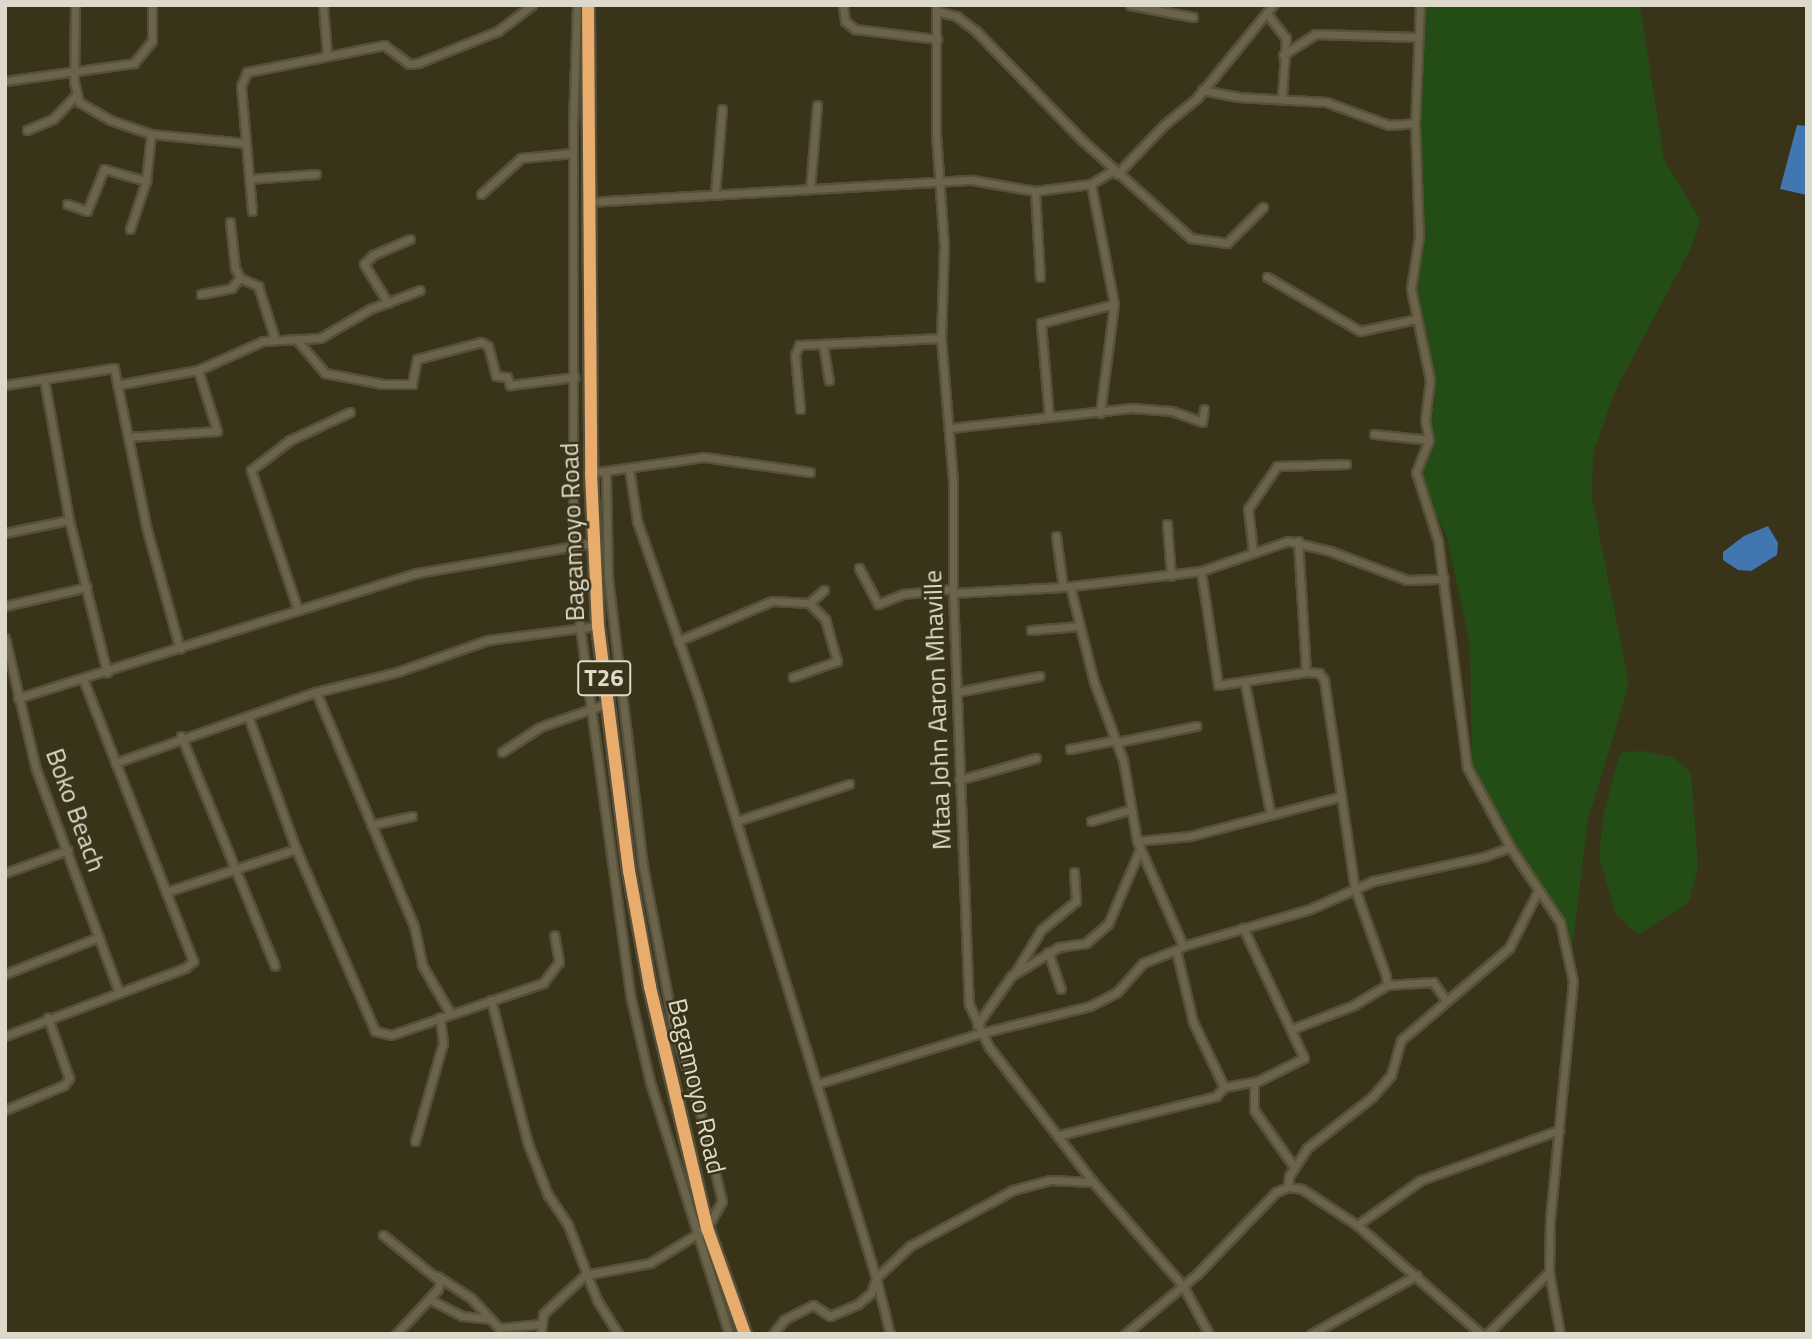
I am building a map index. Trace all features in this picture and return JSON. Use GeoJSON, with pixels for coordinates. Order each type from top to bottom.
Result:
{"type":"FeatureCollection","features":[{"type":"Feature","properties":{"kind":"highway","name":"Bagamoyo Road"},"geometry":{"type":"LineString","coordinates":[[588,5],[587,202],[591,473],[598,626],[629,871],[650,987],[701,1231],[745,1334]]}},
{"type":"Feature","properties":{"kind":"street"},"geometry":{"type":"LineString","coordinates":[[75,5],[76,95],[110,120],[151,134],[246,143]]}},
{"type":"Feature","properties":{"kind":"street"},"geometry":{"type":"LineString","coordinates":[[5,81],[139,60],[152,41],[152,5]]}},
{"type":"Feature","properties":{"kind":"street"},"geometry":{"type":"LineString","coordinates":[[323,5],[327,54]]}},
{"type":"Feature","properties":{"kind":"street"},"geometry":{"type":"LineString","coordinates":[[252,211],[241,86],[247,72],[327,54],[384,45],[409,64],[418,63],[492,34],[532,5]]}},
{"type":"Feature","properties":{"kind":"street"},"geometry":{"type":"LineString","coordinates":[[577,5],[573,153],[573,546],[580,628],[631,999],[650,1082],[701,1231],[729,1334]]}},
{"type":"Feature","properties":{"kind":"street"},"geometry":{"type":"LineString","coordinates":[[843,5],[845,21],[855,29],[937,39]]}},
{"type":"Feature","properties":{"kind":"street"},"geometry":{"type":"LineString","coordinates":[[1130,5],[1193,17]]}},
{"type":"Feature","properties":{"kind":"street"},"geometry":{"type":"LineString","coordinates":[[587,202],[972,180],[1035,191],[1091,184],[1115,172],[1202,90],[1238,51],[1259,16],[1267,14],[1273,5]]}},
{"type":"Feature","properties":{"kind":"street"},"geometry":{"type":"LineString","coordinates":[[1420,5],[1415,123],[1419,236],[1411,289],[1430,380],[1425,420],[1429,440],[1416,472],[1438,541],[1467,767],[1510,847],[1560,922],[1573,981],[1549,1272],[1560,1334]]}},
{"type":"Feature","properties":{"kind":"street"},"geometry":{"type":"LineString","coordinates":[[936,8],[956,16],[976,31],[1115,172],[1191,238],[1227,243],[1263,207]]}},
{"type":"Feature","properties":{"kind":"street","name":"Mtaa John Aaron Mhaville"},"geometry":{"type":"LineString","coordinates":[[936,8],[944,244],[941,338],[950,428],[965,972],[981,1033],[1093,1182],[1183,1286],[1209,1334]]}},
{"type":"Feature","properties":{"kind":"street"},"geometry":{"type":"LineString","coordinates":[[1267,14],[1284,32],[1282,96]]}},
{"type":"Feature","properties":{"kind":"street"},"geometry":{"type":"LineString","coordinates":[[1283,55],[1315,34],[1418,37]]}},
{"type":"Feature","properties":{"kind":"street"},"geometry":{"type":"LineString","coordinates":[[1202,90],[1238,97],[1282,96],[1337,105],[1389,125],[1415,123]]}},
{"type":"Feature","properties":{"kind":"street"},"geometry":{"type":"LineString","coordinates":[[27,130],[53,119],[76,95]]}},
{"type":"Feature","properties":{"kind":"street"},"geometry":{"type":"LineString","coordinates":[[810,190],[817,105]]}},
{"type":"Feature","properties":{"kind":"street"},"geometry":{"type":"LineString","coordinates":[[715,194],[722,109]]}},
{"type":"Feature","properties":{"kind":"street"},"geometry":{"type":"LineString","coordinates":[[130,229],[146,181],[151,134]]}},
{"type":"Feature","properties":{"kind":"street"},"geometry":{"type":"LineString","coordinates":[[481,194],[521,158],[573,153]]}},
{"type":"Feature","properties":{"kind":"street"},"geometry":{"type":"LineString","coordinates":[[67,204],[87,211],[104,169],[146,181]]}},
{"type":"Feature","properties":{"kind":"street"},"geometry":{"type":"LineString","coordinates":[[248,179],[316,174]]}},
{"type":"Feature","properties":{"kind":"street"},"geometry":{"type":"LineString","coordinates":[[1091,184],[1114,304],[1100,413]]}},
{"type":"Feature","properties":{"kind":"street"},"geometry":{"type":"LineString","coordinates":[[1035,191],[1040,277]]}},
{"type":"Feature","properties":{"kind":"street"},"geometry":{"type":"LineString","coordinates":[[230,222],[231,251],[240,278],[258,286],[275,339]]}},
{"type":"Feature","properties":{"kind":"street"},"geometry":{"type":"LineString","coordinates":[[388,303],[365,264],[373,255],[410,239]]}},
{"type":"Feature","properties":{"kind":"street"},"geometry":{"type":"LineString","coordinates":[[1267,277],[1360,331],[1416,319]]}},
{"type":"Feature","properties":{"kind":"street"},"geometry":{"type":"LineString","coordinates":[[201,294],[231,288],[240,278]]}},
{"type":"Feature","properties":{"kind":"street"},"geometry":{"type":"LineString","coordinates":[[117,385],[198,370],[275,339],[320,338],[388,303],[420,290]]}},
{"type":"Feature","properties":{"kind":"street"},"geometry":{"type":"LineString","coordinates":[[1049,417],[1041,323],[1091,307],[1114,304]]}},
{"type":"Feature","properties":{"kind":"street"},"geometry":{"type":"LineString","coordinates":[[800,409],[796,349],[823,344],[941,338]]}},
{"type":"Feature","properties":{"kind":"street"},"geometry":{"type":"LineString","coordinates":[[296,339],[325,373],[383,384],[412,384],[417,359],[481,342],[488,346],[496,376],[507,377],[510,385],[575,377]]}},
{"type":"Feature","properties":{"kind":"street"},"geometry":{"type":"LineString","coordinates":[[823,344],[829,381]]}},
{"type":"Feature","properties":{"kind":"street"},"geometry":{"type":"LineString","coordinates":[[5,385],[110,366],[117,385],[180,649]]}},
{"type":"Feature","properties":{"kind":"street"},"geometry":{"type":"LineString","coordinates":[[128,437],[217,431],[198,370]]}},
{"type":"Feature","properties":{"kind":"street"},"geometry":{"type":"LineString","coordinates":[[44,379],[69,520],[107,672]]}},
{"type":"Feature","properties":{"kind":"street"},"geometry":{"type":"LineString","coordinates":[[950,428],[1049,417],[1163,410],[1202,422],[1204,409]]}},
{"type":"Feature","properties":{"kind":"street"},"geometry":{"type":"LineString","coordinates":[[298,610],[251,470],[290,440],[350,412]]}},
{"type":"Feature","properties":{"kind":"street"},"geometry":{"type":"LineString","coordinates":[[1374,434],[1429,440]]}},
{"type":"Feature","properties":{"kind":"street"},"geometry":{"type":"LineString","coordinates":[[591,473],[704,457],[810,472]]}},
{"type":"Feature","properties":{"kind":"street"},"geometry":{"type":"LineString","coordinates":[[1252,552],[1248,509],[1277,466],[1346,464]]}},
{"type":"Feature","properties":{"kind":"street"},"geometry":{"type":"LineString","coordinates":[[629,468],[637,521],[737,821],[876,1279],[890,1334]]}},
{"type":"Feature","properties":{"kind":"street"},"geometry":{"type":"LineString","coordinates":[[541,1334],[541,1324],[548,1308],[585,1275],[650,1263],[701,1231],[722,1201],[665,984],[640,853],[614,653],[608,579],[606,472]]}},
{"type":"Feature","properties":{"kind":"street"},"geometry":{"type":"LineString","coordinates":[[5,533],[69,520]]}},
{"type":"Feature","properties":{"kind":"street"},"geometry":{"type":"LineString","coordinates":[[1167,524],[1171,576]]}},
{"type":"Feature","properties":{"kind":"street"},"geometry":{"type":"LineString","coordinates":[[1056,536],[1067,587],[1094,682],[1117,741],[1137,841],[1179,948],[1193,1022],[1224,1087]]}},
{"type":"Feature","properties":{"kind":"street"},"geometry":{"type":"LineString","coordinates":[[859,568],[878,604],[903,594],[1067,587],[1171,576],[1201,571],[1252,552],[1298,541],[1407,580],[1444,579]]}},
{"type":"Feature","properties":{"kind":"street"},"geometry":{"type":"LineString","coordinates":[[1298,541],[1306,672]]}},
{"type":"Feature","properties":{"kind":"street"},"geometry":{"type":"LineString","coordinates":[[18,698],[417,573],[593,543]]}},
{"type":"Feature","properties":{"kind":"street"},"geometry":{"type":"LineString","coordinates":[[1201,571],[1219,685],[1245,684],[1306,672],[1319,673],[1327,688],[1339,797],[1355,889],[1387,985]]}},
{"type":"Feature","properties":{"kind":"street"},"geometry":{"type":"LineString","coordinates":[[5,606],[86,586]]}},
{"type":"Feature","properties":{"kind":"street"},"geometry":{"type":"LineString","coordinates":[[809,603],[824,590]]}},
{"type":"Feature","properties":{"kind":"street"},"geometry":{"type":"LineString","coordinates":[[678,641],[772,601],[809,603],[825,619],[837,661],[793,677]]}},
{"type":"Feature","properties":{"kind":"street"},"geometry":{"type":"LineString","coordinates":[[115,763],[181,736],[316,692],[397,672],[497,638],[598,626]]}},
{"type":"Feature","properties":{"kind":"street"},"geometry":{"type":"LineString","coordinates":[[1031,630],[1080,626]]}},
{"type":"Feature","properties":{"kind":"street","name":"Boko Beach"},"geometry":{"type":"LineString","coordinates":[[5,638],[36,769],[119,992]]}},
{"type":"Feature","properties":{"kind":"street"},"geometry":{"type":"LineString","coordinates":[[957,692],[1039,677]]}},
{"type":"Feature","properties":{"kind":"street"},"geometry":{"type":"LineString","coordinates":[[5,1035],[193,961],[83,679]]}},
{"type":"Feature","properties":{"kind":"street"},"geometry":{"type":"LineString","coordinates":[[1245,684],[1270,811]]}},
{"type":"Feature","properties":{"kind":"street"},"geometry":{"type":"LineString","coordinates":[[316,692],[414,926],[422,965],[450,1013]]}},
{"type":"Feature","properties":{"kind":"street"},"geometry":{"type":"LineString","coordinates":[[502,752],[540,727],[608,703]]}},
{"type":"Feature","properties":{"kind":"street"},"geometry":{"type":"LineString","coordinates":[[248,716],[296,849],[375,1031],[391,1035],[550,978],[559,962],[554,935]]}},
{"type":"Feature","properties":{"kind":"street"},"geometry":{"type":"LineString","coordinates":[[1070,749],[1196,726]]}},
{"type":"Feature","properties":{"kind":"street"},"geometry":{"type":"LineString","coordinates":[[181,736],[275,967]]}},
{"type":"Feature","properties":{"kind":"street"},"geometry":{"type":"LineString","coordinates":[[960,780],[1036,758]]}},
{"type":"Feature","properties":{"kind":"street"},"geometry":{"type":"LineString","coordinates":[[737,821],[849,784]]}},
{"type":"Feature","properties":{"kind":"street"},"geometry":{"type":"LineString","coordinates":[[1137,841],[1190,836],[1270,811],[1339,797]]}},
{"type":"Feature","properties":{"kind":"street"},"geometry":{"type":"LineString","coordinates":[[1091,821],[1129,810]]}},
{"type":"Feature","properties":{"kind":"street"},"geometry":{"type":"LineString","coordinates":[[370,825],[412,816]]}},
{"type":"Feature","properties":{"kind":"street"},"geometry":{"type":"LineString","coordinates":[[817,1084],[981,1033],[1090,1006],[1117,992],[1143,963],[1179,948],[1310,909],[1355,889],[1510,847]]}},
{"type":"Feature","properties":{"kind":"street"},"geometry":{"type":"LineString","coordinates":[[166,892],[296,849]]}},
{"type":"Feature","properties":{"kind":"street"},"geometry":{"type":"LineString","coordinates":[[1014,974],[1048,952],[1086,943],[1108,925],[1140,849]]}},
{"type":"Feature","properties":{"kind":"street"},"geometry":{"type":"LineString","coordinates":[[5,873],[68,850]]}},
{"type":"Feature","properties":{"kind":"street"},"geometry":{"type":"LineString","coordinates":[[977,1025],[1014,974],[1041,930],[1076,901],[1074,872]]}},
{"type":"Feature","properties":{"kind":"street"},"geometry":{"type":"LineString","coordinates":[[1289,1186],[1294,1167],[1320,1136],[1372,1097],[1391,1075],[1401,1040],[1445,999],[1509,948],[1538,891]]}},
{"type":"Feature","properties":{"kind":"street"},"geometry":{"type":"LineString","coordinates":[[1060,1135],[1216,1096],[1224,1087],[1254,1082],[1304,1058],[1292,1030],[1273,1000],[1243,928]]}},
{"type":"Feature","properties":{"kind":"street"},"geometry":{"type":"LineString","coordinates":[[5,974],[99,937]]}},
{"type":"Feature","properties":{"kind":"street"},"geometry":{"type":"LineString","coordinates":[[1048,952],[1061,989]]}},
{"type":"Feature","properties":{"kind":"street"},"geometry":{"type":"LineString","coordinates":[[1292,1030],[1354,1005],[1387,985],[1433,982],[1445,999]]}},
{"type":"Feature","properties":{"kind":"street"},"geometry":{"type":"LineString","coordinates":[[650,987],[665,984]]}},
{"type":"Feature","properties":{"kind":"street"},"geometry":{"type":"LineString","coordinates":[[491,1000],[521,1125],[585,1275],[618,1334]]}},
{"type":"Feature","properties":{"kind":"street"},"geometry":{"type":"LineString","coordinates":[[415,1141],[444,1039],[440,1017]]}},
{"type":"Feature","properties":{"kind":"street"},"geometry":{"type":"LineString","coordinates":[[5,1110],[64,1085],[69,1078],[48,1018]]}},
{"type":"Feature","properties":{"kind":"street"},"geometry":{"type":"LineString","coordinates":[[1254,1082],[1254,1110],[1294,1167]]}},
{"type":"Feature","properties":{"kind":"street"},"geometry":{"type":"LineString","coordinates":[[1357,1225],[1421,1180],[1559,1130]]}},
{"type":"Feature","properties":{"kind":"street"},"geometry":{"type":"LineString","coordinates":[[773,1334],[784,1320],[813,1305],[830,1317],[858,1304],[871,1293],[876,1279],[910,1246],[1013,1190],[1050,1180],[1093,1182]]}},
{"type":"Feature","properties":{"kind":"street"},"geometry":{"type":"LineString","coordinates":[[1125,1334],[1183,1286],[1276,1192],[1289,1186],[1302,1189],[1357,1225],[1481,1334]]}},
{"type":"Feature","properties":{"kind":"street"},"geometry":{"type":"LineString","coordinates":[[383,1235],[436,1276],[471,1298],[489,1319],[505,1330],[541,1324]]}},
{"type":"Feature","properties":{"kind":"street"},"geometry":{"type":"LineString","coordinates":[[1487,1334],[1549,1272]]}},
{"type":"Feature","properties":{"kind":"street"},"geometry":{"type":"LineString","coordinates":[[1311,1334],[1417,1275]]}},
{"type":"Feature","properties":{"kind":"street"},"geometry":{"type":"LineString","coordinates":[[396,1334],[440,1284],[436,1276]]}},
{"type":"Feature","properties":{"kind":"street"},"geometry":{"type":"LineString","coordinates":[[429,1299],[462,1316],[489,1319]]}},
{"type":"Feature","properties":{"kind":"green space"},"geometry":{"type":"Polygon","coordinates":[[[1424,5],[1640,5],[1664,159],[1700,219],[1691,248],[1615,391],[1593,454],[1592,498],[1629,684],[1588,820],[1571,958],[1564,920],[1514,845],[1472,766],[1470,645],[1447,537],[1423,489],[1417,458],[1435,403],[1435,380],[1416,289],[1424,236],[1420,202],[1424,5]]]}},
{"type":"Feature","properties":{"kind":"green space"},"geometry":{"type":"Polygon","coordinates":[[[1643,751],[1673,757],[1691,773],[1698,867],[1689,902],[1638,935],[1615,913],[1599,856],[1604,813],[1618,760],[1622,752],[1643,751]]]}},
{"type":"Feature","properties":{"kind":"water"},"geometry":{"type":"Polygon","coordinates":[[[1797,125],[1807,126],[1807,195],[1780,189],[1797,125]]]}},
{"type":"Feature","properties":{"kind":"water"},"geometry":{"type":"Polygon","coordinates":[[[1768,526],[1778,543],[1777,555],[1751,571],[1738,570],[1723,560],[1723,552],[1744,536],[1768,526]]]}}]}
